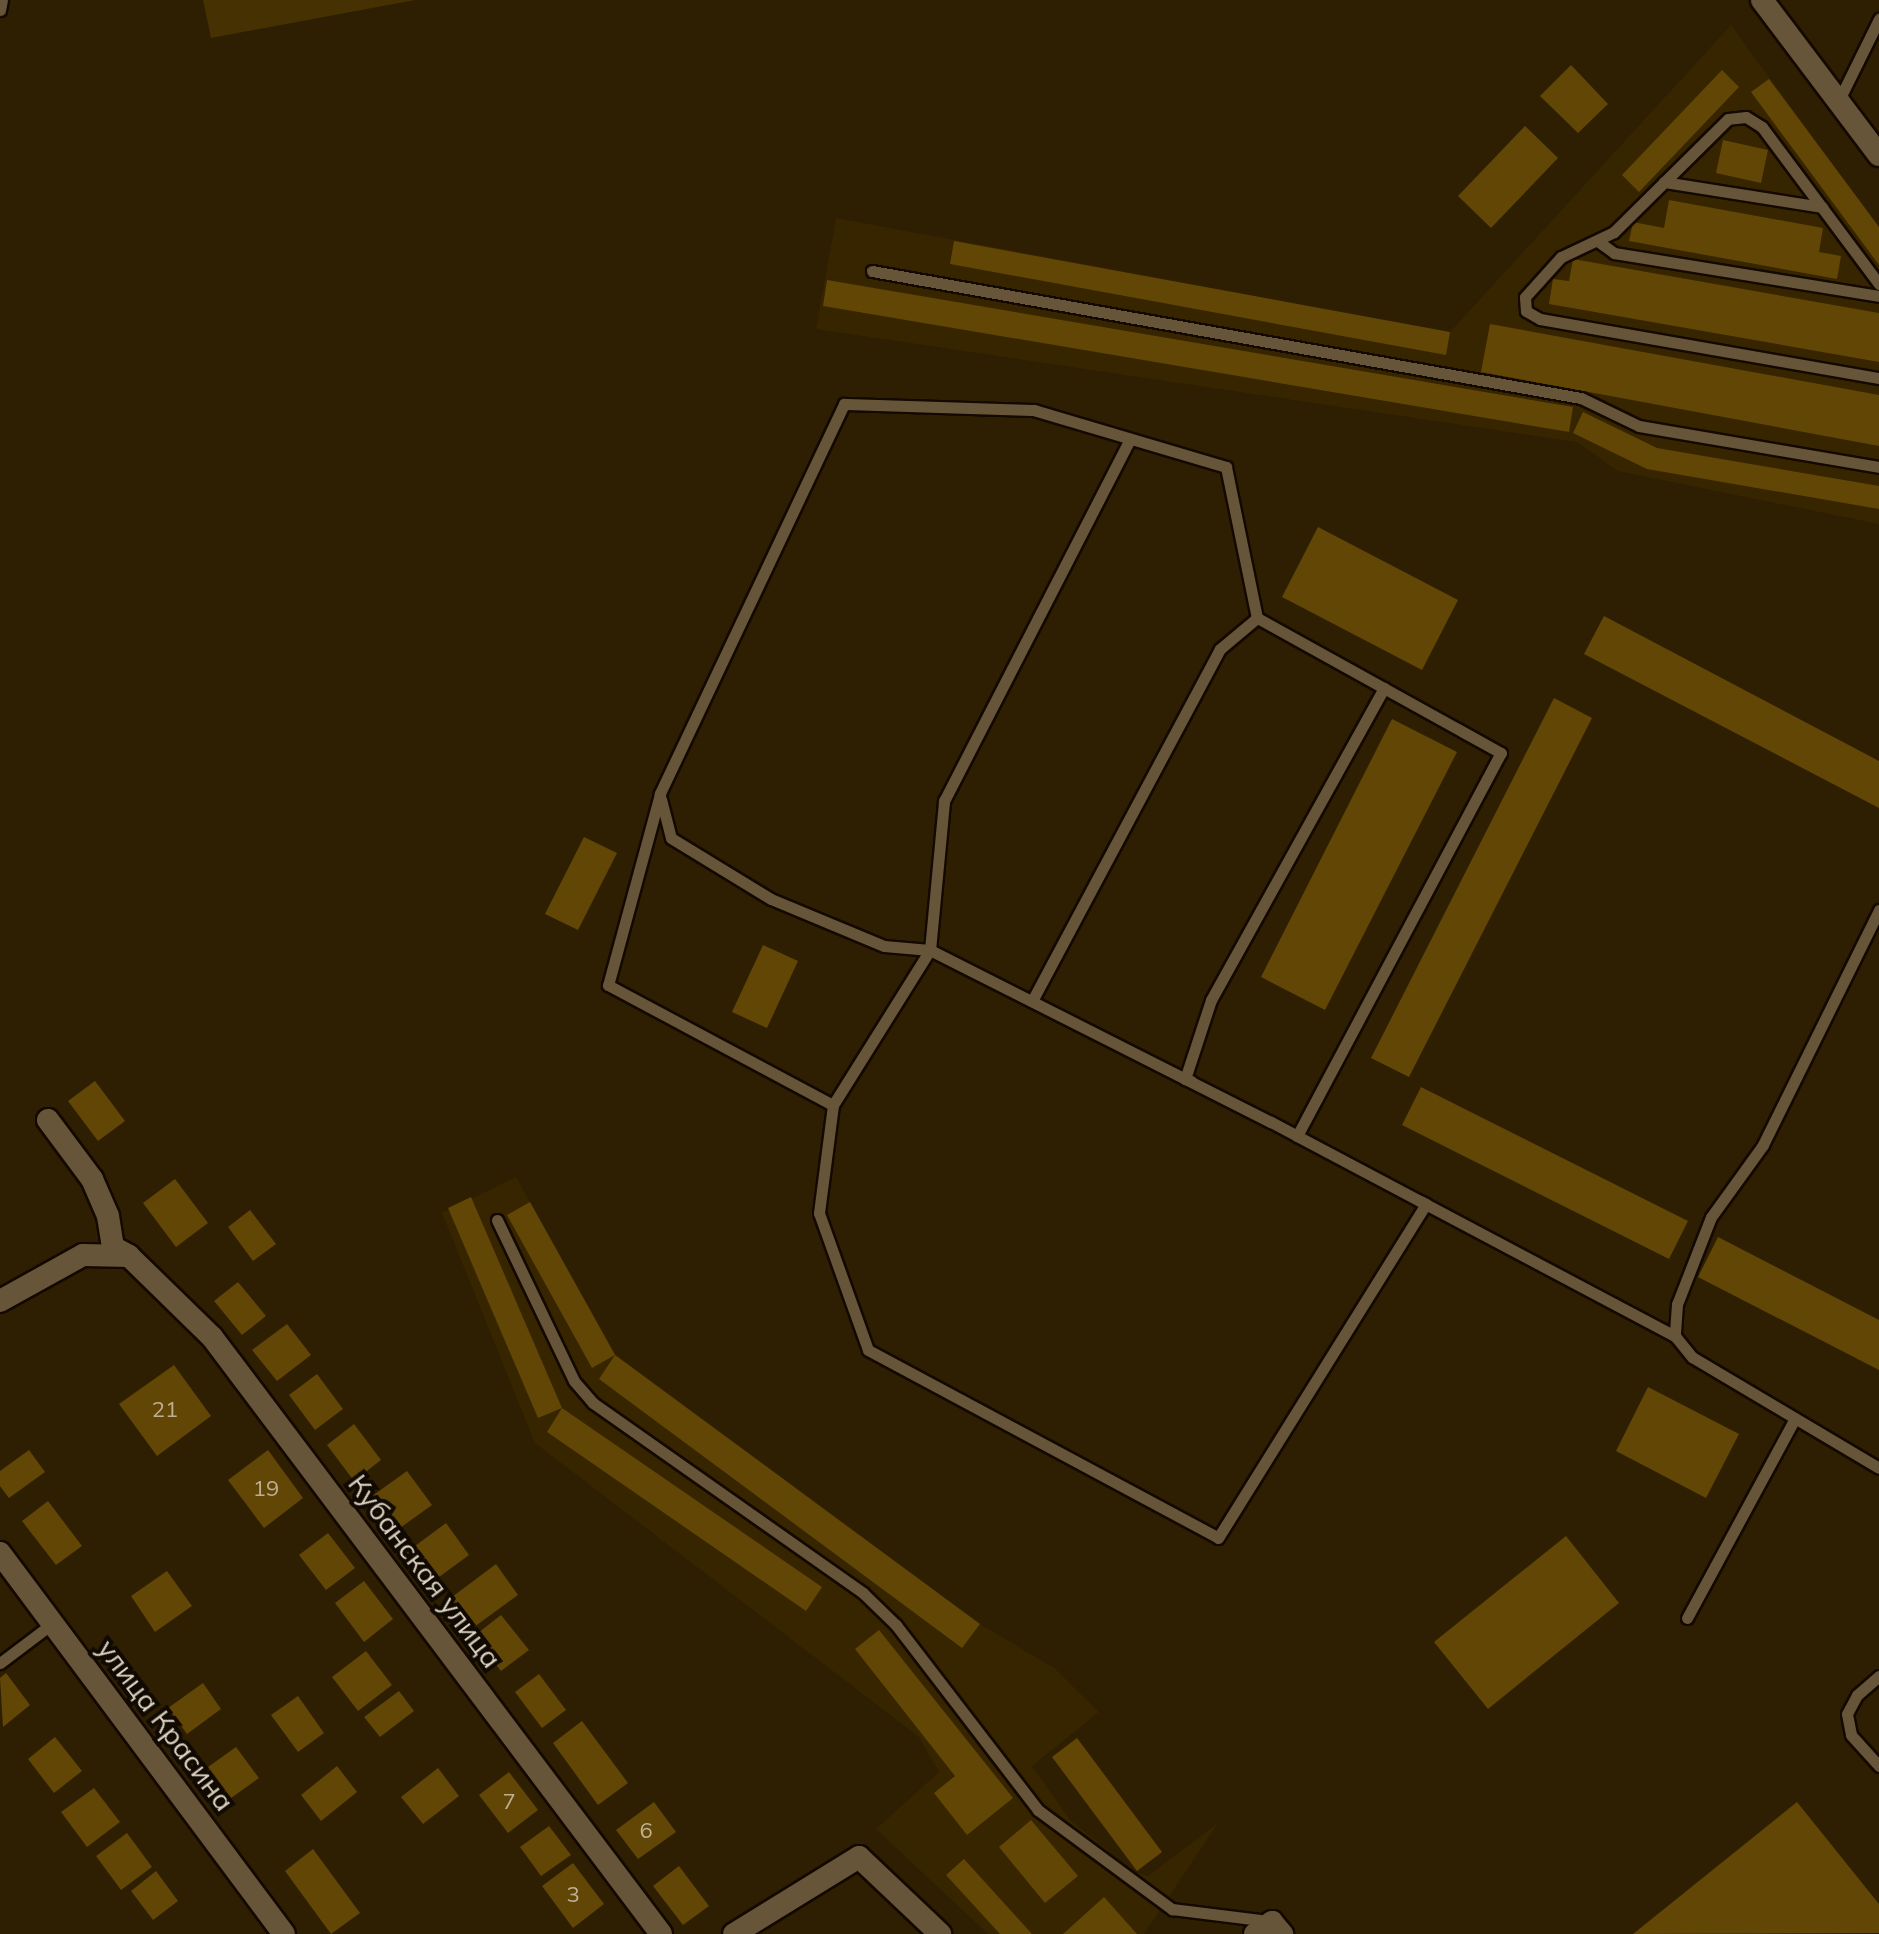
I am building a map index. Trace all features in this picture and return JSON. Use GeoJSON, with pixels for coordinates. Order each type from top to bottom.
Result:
{"type":"FeatureCollection","features":[{"type":"Feature","properties":{"kind":"street"},"geometry":{"type":"LineString","coordinates":[[1762,0],[1879,155]]}},
{"type":"Feature","properties":{"kind":"street","name":"Кубанская улица"},"geometry":{"type":"LineString","coordinates":[[48,1120],[92,1179],[108,1216],[113,1247],[129,1256],[212,1337],[660,1934]]}},
{"type":"Feature","properties":{"kind":"street"},"geometry":{"type":"LineString","coordinates":[[0,1301],[83,1255],[129,1256]]}},
{"type":"Feature","properties":{"kind":"street","name":"улица Красина"},"geometry":{"type":"LineString","coordinates":[[0,1553],[284,1934]]}},
{"type":"Feature","properties":{"kind":"street"},"geometry":{"type":"LineString","coordinates":[[734,1934],[859,1858],[940,1934]]}},
{"type":"Feature","properties":{"kind":"lane"},"geometry":{"type":"LineString","coordinates":[[0,10],[2,0]]}},
{"type":"Feature","properties":{"kind":"lane"},"geometry":{"type":"LineString","coordinates":[[1838,102],[1879,19]]}},
{"type":"Feature","properties":{"kind":"lane"},"geometry":{"type":"LineString","coordinates":[[1879,284],[1762,127],[1746,117],[1728,119],[1598,242],[1561,257],[1525,297],[1526,311],[1540,319],[1879,378]]}},
{"type":"Feature","properties":{"kind":"lane"},"geometry":{"type":"LineString","coordinates":[[1664,182],[1822,208]]}},
{"type":"Feature","properties":{"kind":"lane"},"geometry":{"type":"LineString","coordinates":[[1598,242],[1614,253],[1879,296]]}},
{"type":"Feature","properties":{"kind":"lane"},"geometry":{"type":"LineString","coordinates":[[872,271],[1581,398],[1640,426],[1879,467]]}},
{"type":"Feature","properties":{"kind":"lane"},"geometry":{"type":"LineString","coordinates":[[833,1105],[608,985],[660,794],[844,404],[1034,410],[1226,467],[1257,618],[1501,753],[1297,1136]]}},
{"type":"Feature","properties":{"kind":"lane"},"geometry":{"type":"LineString","coordinates":[[1130,439],[944,800],[930,950],[833,1105],[819,1213],[868,1350],[1218,1538],[1426,1204]]}},
{"type":"Feature","properties":{"kind":"lane"},"geometry":{"type":"LineString","coordinates":[[1032,1001],[1220,649],[1257,618]]}},
{"type":"Feature","properties":{"kind":"lane"},"geometry":{"type":"LineString","coordinates":[[1185,1078],[1211,1000],[1384,688]]}},
{"type":"Feature","properties":{"kind":"lane"},"geometry":{"type":"LineString","coordinates":[[660,794],[672,838],[771,899],[884,946],[930,950],[1185,1078],[1676,1336],[1692,1357],[1879,1468]]}},
{"type":"Feature","properties":{"kind":"lane"},"geometry":{"type":"LineString","coordinates":[[1676,1336],[1677,1304],[1711,1216],[1763,1145],[1879,910]]}},
{"type":"Feature","properties":{"kind":"lane"},"geometry":{"type":"LineString","coordinates":[[1185,1078],[1426,1204]]}},
{"type":"Feature","properties":{"kind":"lane"},"geometry":{"type":"LineString","coordinates":[[497,1220],[574,1381],[593,1403],[864,1593],[896,1624],[1038,1810],[1172,1909],[1270,1930]]}},
{"type":"Feature","properties":{"kind":"lane"},"geometry":{"type":"LineString","coordinates":[[1687,1618],[1796,1418]]}},
{"type":"Feature","properties":{"kind":"lane"},"geometry":{"type":"LineString","coordinates":[[0,1663],[52,1623]]}},
{"type":"Feature","properties":{"kind":"lane"},"geometry":{"type":"LineString","coordinates":[[1879,1676],[1857,1695],[1847,1714],[1851,1735],[1879,1766]]}},
{"type":"Feature","properties":{"kind":"shaded area"},"geometry":{"type":"Polygon","coordinates":[[[203,0],[415,0],[211,38],[203,0]]]}},
{"type":"Feature","properties":{"kind":"shaded area"},"geometry":{"type":"Polygon","coordinates":[[[1731,25],[1879,227],[1879,524],[1618,471],[1577,442],[816,329],[836,218],[1450,332],[1731,25]]]}},
{"type":"Feature","properties":{"kind":"shaded area"},"geometry":{"type":"Polygon","coordinates":[[[516,1177],[616,1355],[980,1624],[1054,1668],[1099,1712],[1032,1766],[1070,1820],[1134,1872],[1148,1876],[1218,1823],[1144,1934],[988,1934],[876,1829],[939,1772],[919,1737],[535,1443],[442,1213],[516,1177]]]}},
{"type":"Feature","properties":{"kind":"building"},"geometry":{"type":"Polygon","coordinates":[[[1571,65],[1608,104],[1578,133],[1540,96],[1571,65]]]}},
{"type":"Feature","properties":{"kind":"building"},"geometry":{"type":"Polygon","coordinates":[[[1722,70],[1739,87],[1639,192],[1622,175],[1722,70]]]}},
{"type":"Feature","properties":{"kind":"building"},"geometry":{"type":"Polygon","coordinates":[[[1769,79],[1879,227],[1879,265],[1751,92],[1769,79]]]}},
{"type":"Feature","properties":{"kind":"building"},"geometry":{"type":"Polygon","coordinates":[[[1525,126],[1558,158],[1491,228],[1458,196],[1525,126]]]}},
{"type":"Feature","properties":{"kind":"building"},"geometry":{"type":"Polygon","coordinates":[[[1723,140],[1768,150],[1761,183],[1716,173],[1723,140]]]}},
{"type":"Feature","properties":{"kind":"building"},"geometry":{"type":"Polygon","coordinates":[[[1669,200],[1823,228],[1819,252],[1841,256],[1837,279],[1629,241],[1633,222],[1664,228],[1669,200]]]}},
{"type":"Feature","properties":{"kind":"building"},"geometry":{"type":"Polygon","coordinates":[[[954,241],[1450,332],[1446,355],[950,264],[954,241]]]}},
{"type":"Feature","properties":{"kind":"building"},"geometry":{"type":"Polygon","coordinates":[[[1573,259],[1879,313],[1879,362],[1549,304],[1553,279],[1569,281],[1573,259]]]}},
{"type":"Feature","properties":{"kind":"building"},"geometry":{"type":"Polygon","coordinates":[[[827,280],[1573,407],[1569,432],[823,306],[827,280]]]}},
{"type":"Feature","properties":{"kind":"building"},"geometry":{"type":"Polygon","coordinates":[[[1490,324],[1879,395],[1879,446],[1481,372],[1490,324]]]}},
{"type":"Feature","properties":{"kind":"building"},"geometry":{"type":"Polygon","coordinates":[[[1583,412],[1657,448],[1879,486],[1879,509],[1647,469],[1573,433],[1583,412]]]}},
{"type":"Feature","properties":{"kind":"building"},"geometry":{"type":"Polygon","coordinates":[[[1318,527],[1458,600],[1422,670],[1282,597],[1318,527]]]}},
{"type":"Feature","properties":{"kind":"building"},"geometry":{"type":"Polygon","coordinates":[[[1604,616],[1879,761],[1879,808],[1584,654],[1604,616]]]}},
{"type":"Feature","properties":{"kind":"building"},"geometry":{"type":"Polygon","coordinates":[[[1554,698],[1592,718],[1409,1077],[1371,1058],[1554,698]]]}},
{"type":"Feature","properties":{"kind":"building"},"geometry":{"type":"Polygon","coordinates":[[[1392,719],[1457,752],[1325,1010],[1261,977],[1392,719]]]}},
{"type":"Feature","properties":{"kind":"building"},"geometry":{"type":"Polygon","coordinates":[[[584,837],[617,853],[578,930],[545,914],[584,837]]]}},
{"type":"Feature","properties":{"kind":"building"},"geometry":{"type":"Polygon","coordinates":[[[763,945],[798,961],[767,1028],[732,1012],[763,945]]]}},
{"type":"Feature","properties":{"kind":"building"},"geometry":{"type":"Polygon","coordinates":[[[95,1081],[125,1121],[98,1141],[68,1101],[95,1081]]]}},
{"type":"Feature","properties":{"kind":"building"},"geometry":{"type":"Polygon","coordinates":[[[1421,1087],[1688,1221],[1669,1259],[1402,1125],[1421,1087]]]}},
{"type":"Feature","properties":{"kind":"building"},"geometry":{"type":"Polygon","coordinates":[[[175,1179],[208,1223],[176,1247],[143,1203],[175,1179]]]}},
{"type":"Feature","properties":{"kind":"building"},"geometry":{"type":"Polygon","coordinates":[[[471,1197],[562,1408],[538,1418],[448,1208],[471,1197]]]}},
{"type":"Feature","properties":{"kind":"building"},"geometry":{"type":"Polygon","coordinates":[[[530,1202],[615,1355],[592,1368],[507,1215],[530,1202]]]}},
{"type":"Feature","properties":{"kind":"building"},"geometry":{"type":"Polygon","coordinates":[[[250,1210],[276,1244],[253,1261],[228,1227],[250,1210]]]}},
{"type":"Feature","properties":{"kind":"building"},"geometry":{"type":"Polygon","coordinates":[[[1718,1237],[1879,1320],[1879,1370],[1698,1277],[1718,1237]]]}},
{"type":"Feature","properties":{"kind":"building"},"geometry":{"type":"Polygon","coordinates":[[[238,1282],[266,1316],[242,1335],[214,1301],[238,1282]]]}},
{"type":"Feature","properties":{"kind":"building"},"geometry":{"type":"Polygon","coordinates":[[[287,1324],[311,1355],[277,1381],[252,1350],[287,1324]]]}},
{"type":"Feature","properties":{"kind":"building"},"geometry":{"type":"Polygon","coordinates":[[[615,1355],[980,1624],[962,1648],[599,1379],[615,1355]]]}},
{"type":"Feature","properties":{"kind":"building"},"geometry":{"type":"Polygon","coordinates":[[[174,1365],[211,1416],[157,1456],[119,1404],[174,1365]]]}},
{"type":"Feature","properties":{"kind":"building"},"geometry":{"type":"Polygon","coordinates":[[[317,1374],[343,1409],[315,1430],[289,1395],[317,1374]]]}},
{"type":"Feature","properties":{"kind":"building"},"geometry":{"type":"Polygon","coordinates":[[[1648,1387],[1739,1434],[1706,1498],[1616,1451],[1648,1387]]]}},
{"type":"Feature","properties":{"kind":"building"},"geometry":{"type":"Polygon","coordinates":[[[562,1408],[822,1587],[806,1611],[547,1432],[562,1408]]]}},
{"type":"Feature","properties":{"kind":"building"},"geometry":{"type":"Polygon","coordinates":[[[354,1424],[381,1460],[354,1481],[327,1445],[354,1424]]]}},
{"type":"Feature","properties":{"kind":"building"},"geometry":{"type":"Polygon","coordinates":[[[29,1450],[45,1472],[9,1498],[0,1486],[0,1471],[29,1450]]]}},
{"type":"Feature","properties":{"kind":"building"},"geometry":{"type":"Polygon","coordinates":[[[268,1450],[303,1498],[264,1528],[228,1480],[268,1450]]]}},
{"type":"Feature","properties":{"kind":"building"},"geometry":{"type":"Polygon","coordinates":[[[407,1471],[432,1505],[393,1533],[368,1499],[407,1471]]]}},
{"type":"Feature","properties":{"kind":"building"},"geometry":{"type":"Polygon","coordinates":[[[48,1501],[82,1546],[56,1565],[22,1521],[48,1501]]]}},
{"type":"Feature","properties":{"kind":"building"},"geometry":{"type":"Polygon","coordinates":[[[446,1523],[469,1555],[431,1583],[407,1552],[446,1523]]]}},
{"type":"Feature","properties":{"kind":"building"},"geometry":{"type":"Polygon","coordinates":[[[328,1533],[355,1568],[326,1590],[299,1555],[328,1533]]]}},
{"type":"Feature","properties":{"kind":"building"},"geometry":{"type":"Polygon","coordinates":[[[1566,1536],[1619,1603],[1488,1709],[1434,1642],[1566,1536]]]}},
{"type":"Feature","properties":{"kind":"building"},"geometry":{"type":"Polygon","coordinates":[[[496,1564],[518,1595],[466,1633],[444,1603],[496,1564]]]}},
{"type":"Feature","properties":{"kind":"building"},"geometry":{"type":"Polygon","coordinates":[[[167,1571],[192,1606],[155,1632],[131,1596],[167,1571]]]}},
{"type":"Feature","properties":{"kind":"building"},"geometry":{"type":"Polygon","coordinates":[[[364,1581],[393,1619],[364,1642],[335,1603],[364,1581]]]}},
{"type":"Feature","properties":{"kind":"building"},"geometry":{"type":"Polygon","coordinates":[[[501,1615],[529,1650],[501,1671],[474,1636],[501,1615]]]}},
{"type":"Feature","properties":{"kind":"building"},"geometry":{"type":"Polygon","coordinates":[[[879,1630],[1013,1798],[967,1835],[934,1793],[955,1776],[855,1649],[879,1630]]]}},
{"type":"Feature","properties":{"kind":"building"},"geometry":{"type":"Polygon","coordinates":[[[366,1651],[392,1685],[358,1711],[332,1677],[366,1651]]]}},
{"type":"Feature","properties":{"kind":"building"},"geometry":{"type":"Polygon","coordinates":[[[6,1673],[30,1705],[3,1727],[0,1678],[6,1673]]]}},
{"type":"Feature","properties":{"kind":"building"},"geometry":{"type":"Polygon","coordinates":[[[539,1674],[566,1710],[542,1728],[515,1692],[539,1674]]]}},
{"type":"Feature","properties":{"kind":"building"},"geometry":{"type":"Polygon","coordinates":[[[203,1683],[221,1709],[187,1734],[168,1708],[203,1683]]]}},
{"type":"Feature","properties":{"kind":"building"},"geometry":{"type":"Polygon","coordinates":[[[399,1691],[414,1711],[380,1737],[364,1717],[399,1691]]]}},
{"type":"Feature","properties":{"kind":"building"},"geometry":{"type":"Polygon","coordinates":[[[298,1696],[324,1733],[298,1752],[271,1715],[298,1696]]]}},
{"type":"Feature","properties":{"kind":"building"},"geometry":{"type":"Polygon","coordinates":[[[582,1721],[628,1783],[598,1805],[553,1743],[582,1721]]]}},
{"type":"Feature","properties":{"kind":"building"},"geometry":{"type":"Polygon","coordinates":[[[55,1737],[82,1771],[54,1793],[28,1759],[55,1737]]]}},
{"type":"Feature","properties":{"kind":"building"},"geometry":{"type":"Polygon","coordinates":[[[1077,1738],[1162,1852],[1137,1871],[1052,1757],[1077,1738]]]}},
{"type":"Feature","properties":{"kind":"building"},"geometry":{"type":"Polygon","coordinates":[[[236,1747],[259,1778],[231,1798],[208,1767],[236,1747]]]}},
{"type":"Feature","properties":{"kind":"building"},"geometry":{"type":"Polygon","coordinates":[[[337,1766],[357,1792],[321,1821],[301,1795],[337,1766]]]}},
{"type":"Feature","properties":{"kind":"building"},"geometry":{"type":"Polygon","coordinates":[[[438,1768],[459,1796],[423,1824],[401,1797],[438,1768]]]}},
{"type":"Feature","properties":{"kind":"building"},"geometry":{"type":"Polygon","coordinates":[[[509,1772],[538,1810],[508,1833],[479,1795],[509,1772]]]}},
{"type":"Feature","properties":{"kind":"building"},"geometry":{"type":"Polygon","coordinates":[[[94,1788],[120,1822],[87,1847],[61,1812],[94,1788]]]}},
{"type":"Feature","properties":{"kind":"building"},"geometry":{"type":"Polygon","coordinates":[[[654,1802],[676,1832],[638,1859],[616,1830],[654,1802]]]}},
{"type":"Feature","properties":{"kind":"building"},"geometry":{"type":"Polygon","coordinates":[[[1797,1802],[1879,1904],[1879,1933],[1633,1934],[1797,1802]]]}},
{"type":"Feature","properties":{"kind":"building"},"geometry":{"type":"Polygon","coordinates":[[[1031,1820],[1078,1876],[1045,1903],[999,1847],[1031,1820]]]}},
{"type":"Feature","properties":{"kind":"building"},"geometry":{"type":"Polygon","coordinates":[[[549,1826],[571,1855],[541,1876],[520,1847],[549,1826]]]}},
{"type":"Feature","properties":{"kind":"building"},"geometry":{"type":"Polygon","coordinates":[[[127,1833],[152,1867],[121,1890],[96,1856],[127,1833]]]}},
{"type":"Feature","properties":{"kind":"building"},"geometry":{"type":"Polygon","coordinates":[[[313,1849],[360,1913],[331,1934],[285,1871],[313,1849]]]}},
{"type":"Feature","properties":{"kind":"building"},"geometry":{"type":"Polygon","coordinates":[[[964,1859],[1032,1934],[1000,1934],[946,1875],[964,1859]]]}},
{"type":"Feature","properties":{"kind":"building"},"geometry":{"type":"Polygon","coordinates":[[[573,1863],[604,1904],[573,1928],[542,1886],[573,1863]]]}},
{"type":"Feature","properties":{"kind":"building"},"geometry":{"type":"Polygon","coordinates":[[[679,1866],[709,1906],[683,1925],[653,1886],[679,1866]]]}},
{"type":"Feature","properties":{"kind":"building"},"geometry":{"type":"Polygon","coordinates":[[[156,1871],[178,1901],[153,1920],[131,1891],[156,1871]]]}},
{"type":"Feature","properties":{"kind":"building"},"geometry":{"type":"Polygon","coordinates":[[[1104,1897],[1137,1934],[1063,1934],[1104,1897]]]}}]}
